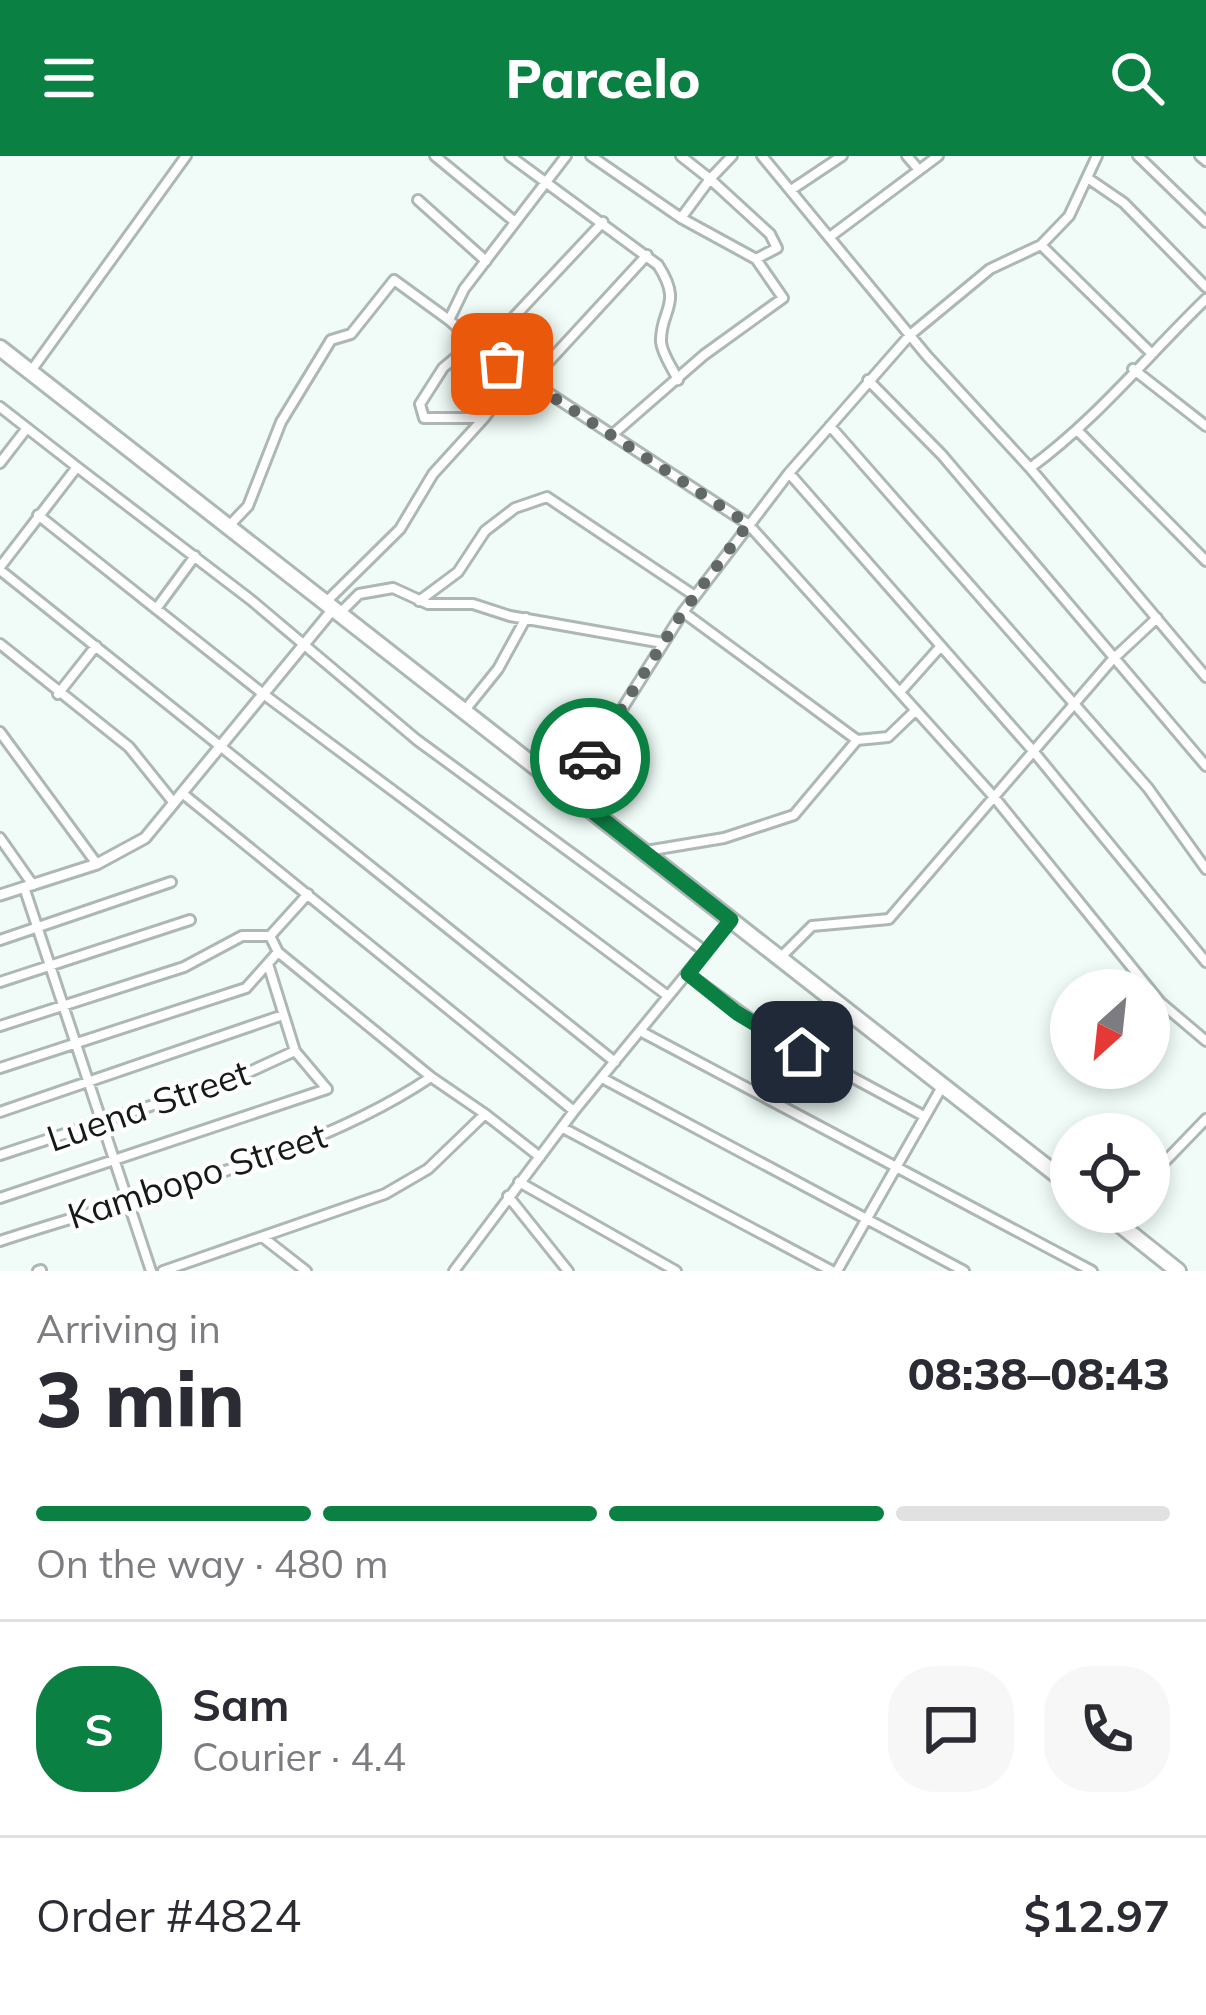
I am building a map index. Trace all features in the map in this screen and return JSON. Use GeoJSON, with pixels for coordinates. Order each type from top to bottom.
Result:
{"type":"FeatureCollection","features":[{"type":"Feature","properties":{"kind":"main road"},"geometry":{"type":"LineString","coordinates":[[0,348],[1050,1169]]}},
{"type":"Feature","properties":{"kind":"main road"},"geometry":{"type":"LineString","coordinates":[[1133,1233],[1178,1271]]}},
{"type":"Feature","properties":{"kind":"street"},"geometry":{"type":"LineString","coordinates":[[31,371],[186,156]]}},
{"type":"Feature","properties":{"kind":"street"},"geometry":{"type":"LineString","coordinates":[[435,156],[514,220]]}},
{"type":"Feature","properties":{"kind":"street"},"geometry":{"type":"LineString","coordinates":[[510,156],[647,255],[668,282],[670,314],[661,340],[678,380]]}},
{"type":"Feature","properties":{"kind":"street"},"geometry":{"type":"LineString","coordinates":[[449,320],[514,220],[566,156]]}},
{"type":"Feature","properties":{"kind":"street"},"geometry":{"type":"LineString","coordinates":[[591,156],[682,218],[756,259],[783,298],[612,435]]}},
{"type":"Feature","properties":{"kind":"street"},"geometry":{"type":"LineString","coordinates":[[681,156],[778,244],[756,259]]}},
{"type":"Feature","properties":{"kind":"street"},"geometry":{"type":"LineString","coordinates":[[682,218],[732,156]]}},
{"type":"Feature","properties":{"kind":"street"},"geometry":{"type":"LineString","coordinates":[[762,156],[1206,677]]}},
{"type":"Feature","properties":{"kind":"street"},"geometry":{"type":"LineString","coordinates":[[791,190],[842,156]]}},
{"type":"Feature","properties":{"kind":"street"},"geometry":{"type":"LineString","coordinates":[[907,156],[919,170]]}},
{"type":"Feature","properties":{"kind":"street"},"geometry":{"type":"LineString","coordinates":[[831,236],[938,156]]}},
{"type":"Feature","properties":{"kind":"street"},"geometry":{"type":"LineString","coordinates":[[569,793],[683,612],[789,473],[910,335],[990,269],[1041,245],[1069,216],[1097,156]]}},
{"type":"Feature","properties":{"kind":"street"},"geometry":{"type":"LineString","coordinates":[[1138,156],[1206,222]]}},
{"type":"Feature","properties":{"kind":"street"},"geometry":{"type":"LineString","coordinates":[[1089,178],[1124,203],[1206,287]]}},
{"type":"Feature","properties":{"kind":"street"},"geometry":{"type":"LineString","coordinates":[[418,200],[486,261]]}},
{"type":"Feature","properties":{"kind":"street"},"geometry":{"type":"LineString","coordinates":[[483,350],[603,222]]}},
{"type":"Feature","properties":{"kind":"street"},"geometry":{"type":"LineString","coordinates":[[1041,245],[1150,352]]}},
{"type":"Feature","properties":{"kind":"street"},"geometry":{"type":"LineString","coordinates":[[530,382],[647,255]]}},
{"type":"Feature","properties":{"kind":"street"},"geometry":{"type":"LineString","coordinates":[[228,527],[248,506],[281,422],[331,340],[351,334],[394,280],[516,374],[748,524],[994,797],[1160,1002],[1206,1041]]}},
{"type":"Feature","properties":{"kind":"street"},"geometry":{"type":"LineString","coordinates":[[1030,468],[1079,432],[1133,369],[1206,299]]}},
{"type":"Feature","properties":{"kind":"street"},"geometry":{"type":"LineString","coordinates":[[475,342],[443,368],[419,410],[429,420],[484,418]]}},
{"type":"Feature","properties":{"kind":"street"},"geometry":{"type":"LineString","coordinates":[[1133,369],[1206,426]]}},
{"type":"Feature","properties":{"kind":"street"},"geometry":{"type":"LineString","coordinates":[[0,895],[97,864],[145,838],[400,529],[433,474],[516,374]]}},
{"type":"Feature","properties":{"kind":"street"},"geometry":{"type":"LineString","coordinates":[[868,380],[942,455],[1206,766]]}},
{"type":"Feature","properties":{"kind":"street"},"geometry":{"type":"LineString","coordinates":[[0,406],[195,556],[417,740],[706,952]]}},
{"type":"Feature","properties":{"kind":"street"},"geometry":{"type":"LineString","coordinates":[[830,426],[927,530],[1073,706],[1148,788],[1206,869]]}},
{"type":"Feature","properties":{"kind":"street"},"geometry":{"type":"LineString","coordinates":[[0,463],[27,428]]}},
{"type":"Feature","properties":{"kind":"street"},"geometry":{"type":"LineString","coordinates":[[1079,432],[1206,561]]}},
{"type":"Feature","properties":{"kind":"street"},"geometry":{"type":"LineString","coordinates":[[77,467],[0,568],[615,1062]]}},
{"type":"Feature","properties":{"kind":"street"},"geometry":{"type":"LineString","coordinates":[[789,473],[1034,752],[1206,962]]}},
{"type":"Feature","properties":{"kind":"street"},"geometry":{"type":"LineString","coordinates":[[419,601],[458,572],[485,530],[514,508],[547,497],[695,596]]}},
{"type":"Feature","properties":{"kind":"street"},"geometry":{"type":"LineString","coordinates":[[38,515],[262,693],[668,996]]}},
{"type":"Feature","properties":{"kind":"street"},"geometry":{"type":"LineString","coordinates":[[156,609],[195,556]]}},
{"type":"Feature","properties":{"kind":"street"},"geometry":{"type":"LineString","coordinates":[[334,607],[372,588],[393,588],[419,601],[473,604],[663,643]]}},
{"type":"Feature","properties":{"kind":"street"},"geometry":{"type":"LineString","coordinates":[[683,612],[857,740],[888,737],[915,711]]}},
{"type":"Feature","properties":{"kind":"street"},"geometry":{"type":"LineString","coordinates":[[465,710],[498,669],[526,618]]}},
{"type":"Feature","properties":{"kind":"street"},"geometry":{"type":"LineString","coordinates":[[780,958],[812,926],[889,919],[1112,660],[1157,618]]}},
{"type":"Feature","properties":{"kind":"street"},"geometry":{"type":"LineString","coordinates":[[0,644],[128,748],[178,798],[308,894],[574,1112]]}},
{"type":"Feature","properties":{"kind":"street"},"geometry":{"type":"LineString","coordinates":[[58,694],[96,646]]}},
{"type":"Feature","properties":{"kind":"street"},"geometry":{"type":"LineString","coordinates":[[900,692],[941,646]]}},
{"type":"Feature","properties":{"kind":"street"},"geometry":{"type":"LineString","coordinates":[[0,732],[97,864]]}},
{"type":"Feature","properties":{"kind":"street"},"geometry":{"type":"LineString","coordinates":[[646,850],[724,838],[794,815],[857,740]]}},
{"type":"Feature","properties":{"kind":"street"},"geometry":{"type":"LineString","coordinates":[[0,838],[29,886],[62,1005],[151,1271]]}},
{"type":"Feature","properties":{"kind":"street"},"geometry":{"type":"LineString","coordinates":[[0,940],[171,882]]}},
{"type":"Feature","properties":{"kind":"street"},"geometry":{"type":"LineString","coordinates":[[270,936],[308,894]]}},
{"type":"Feature","properties":{"kind":"street"},"geometry":{"type":"LineString","coordinates":[[0,982],[190,920]]}},
{"type":"Feature","properties":{"kind":"street"},"geometry":{"type":"LineString","coordinates":[[454,1271],[539,1156],[731,920]]}},
{"type":"Feature","properties":{"kind":"street"},"geometry":{"type":"LineString","coordinates":[[0,1026],[220,952],[248,934],[270,936]]}},
{"type":"Feature","properties":{"kind":"street"},"geometry":{"type":"LineString","coordinates":[[270,936],[278,952],[431,1077],[539,1156]]}},
{"type":"Feature","properties":{"kind":"street"},"geometry":{"type":"LineString","coordinates":[[0,1068],[246,988],[278,952]]}},
{"type":"Feature","properties":{"kind":"street"},"geometry":{"type":"LineString","coordinates":[[0,1198],[326,1089],[295,1051],[268,964]]}},
{"type":"Feature","properties":{"kind":"street"},"geometry":{"type":"LineString","coordinates":[[688,974],[770,1033],[922,1115]]}},
{"type":"Feature","properties":{"kind":"street"},"geometry":{"type":"LineString","coordinates":[[0,1112],[283,1015]]}},
{"type":"Feature","properties":{"kind":"street"},"geometry":{"type":"LineString","coordinates":[[640,1031],[1091,1271]]}},
{"type":"Feature","properties":{"kind":"street","name":"Luena Street"},"geometry":{"type":"LineString","coordinates":[[0,1155],[236,1078],[295,1051]]}},
{"type":"Feature","properties":{"kind":"street","name":"Kambopo Street"},"geometry":{"type":"LineString","coordinates":[[0,1241],[310,1140],[392,1103],[431,1077]]}},
{"type":"Feature","properties":{"kind":"street"},"geometry":{"type":"LineString","coordinates":[[602,1078],[964,1271]]}},
{"type":"Feature","properties":{"kind":"street"},"geometry":{"type":"LineString","coordinates":[[563,1127],[834,1271],[943,1085]]}},
{"type":"Feature","properties":{"kind":"street"},"geometry":{"type":"LineString","coordinates":[[164,1271],[385,1195],[428,1169],[485,1114]]}},
{"type":"Feature","properties":{"kind":"street"},"geometry":{"type":"LineString","coordinates":[[1170,1156],[1206,1119]]}},
{"type":"Feature","properties":{"kind":"street"},"geometry":{"type":"LineString","coordinates":[[519,1182],[676,1271]]}},
{"type":"Feature","properties":{"kind":"street"},"geometry":{"type":"LineString","coordinates":[[508,1196],[568,1271]]}},
{"type":"Feature","properties":{"kind":"street"},"geometry":{"type":"LineString","coordinates":[[265,1239],[306,1271]]}},
{"type":"Feature","properties":{"kind":"way so far"},"geometry":{"type":"LineString","coordinates":[[502,364],[748,524],[683,612],[590,758]]}},
{"type":"Feature","properties":{"kind":"route"},"geometry":{"type":"LineString","coordinates":[[590,758],[569,793],[731,920],[688,974],[737,1013],[802,1052]]}}]}
